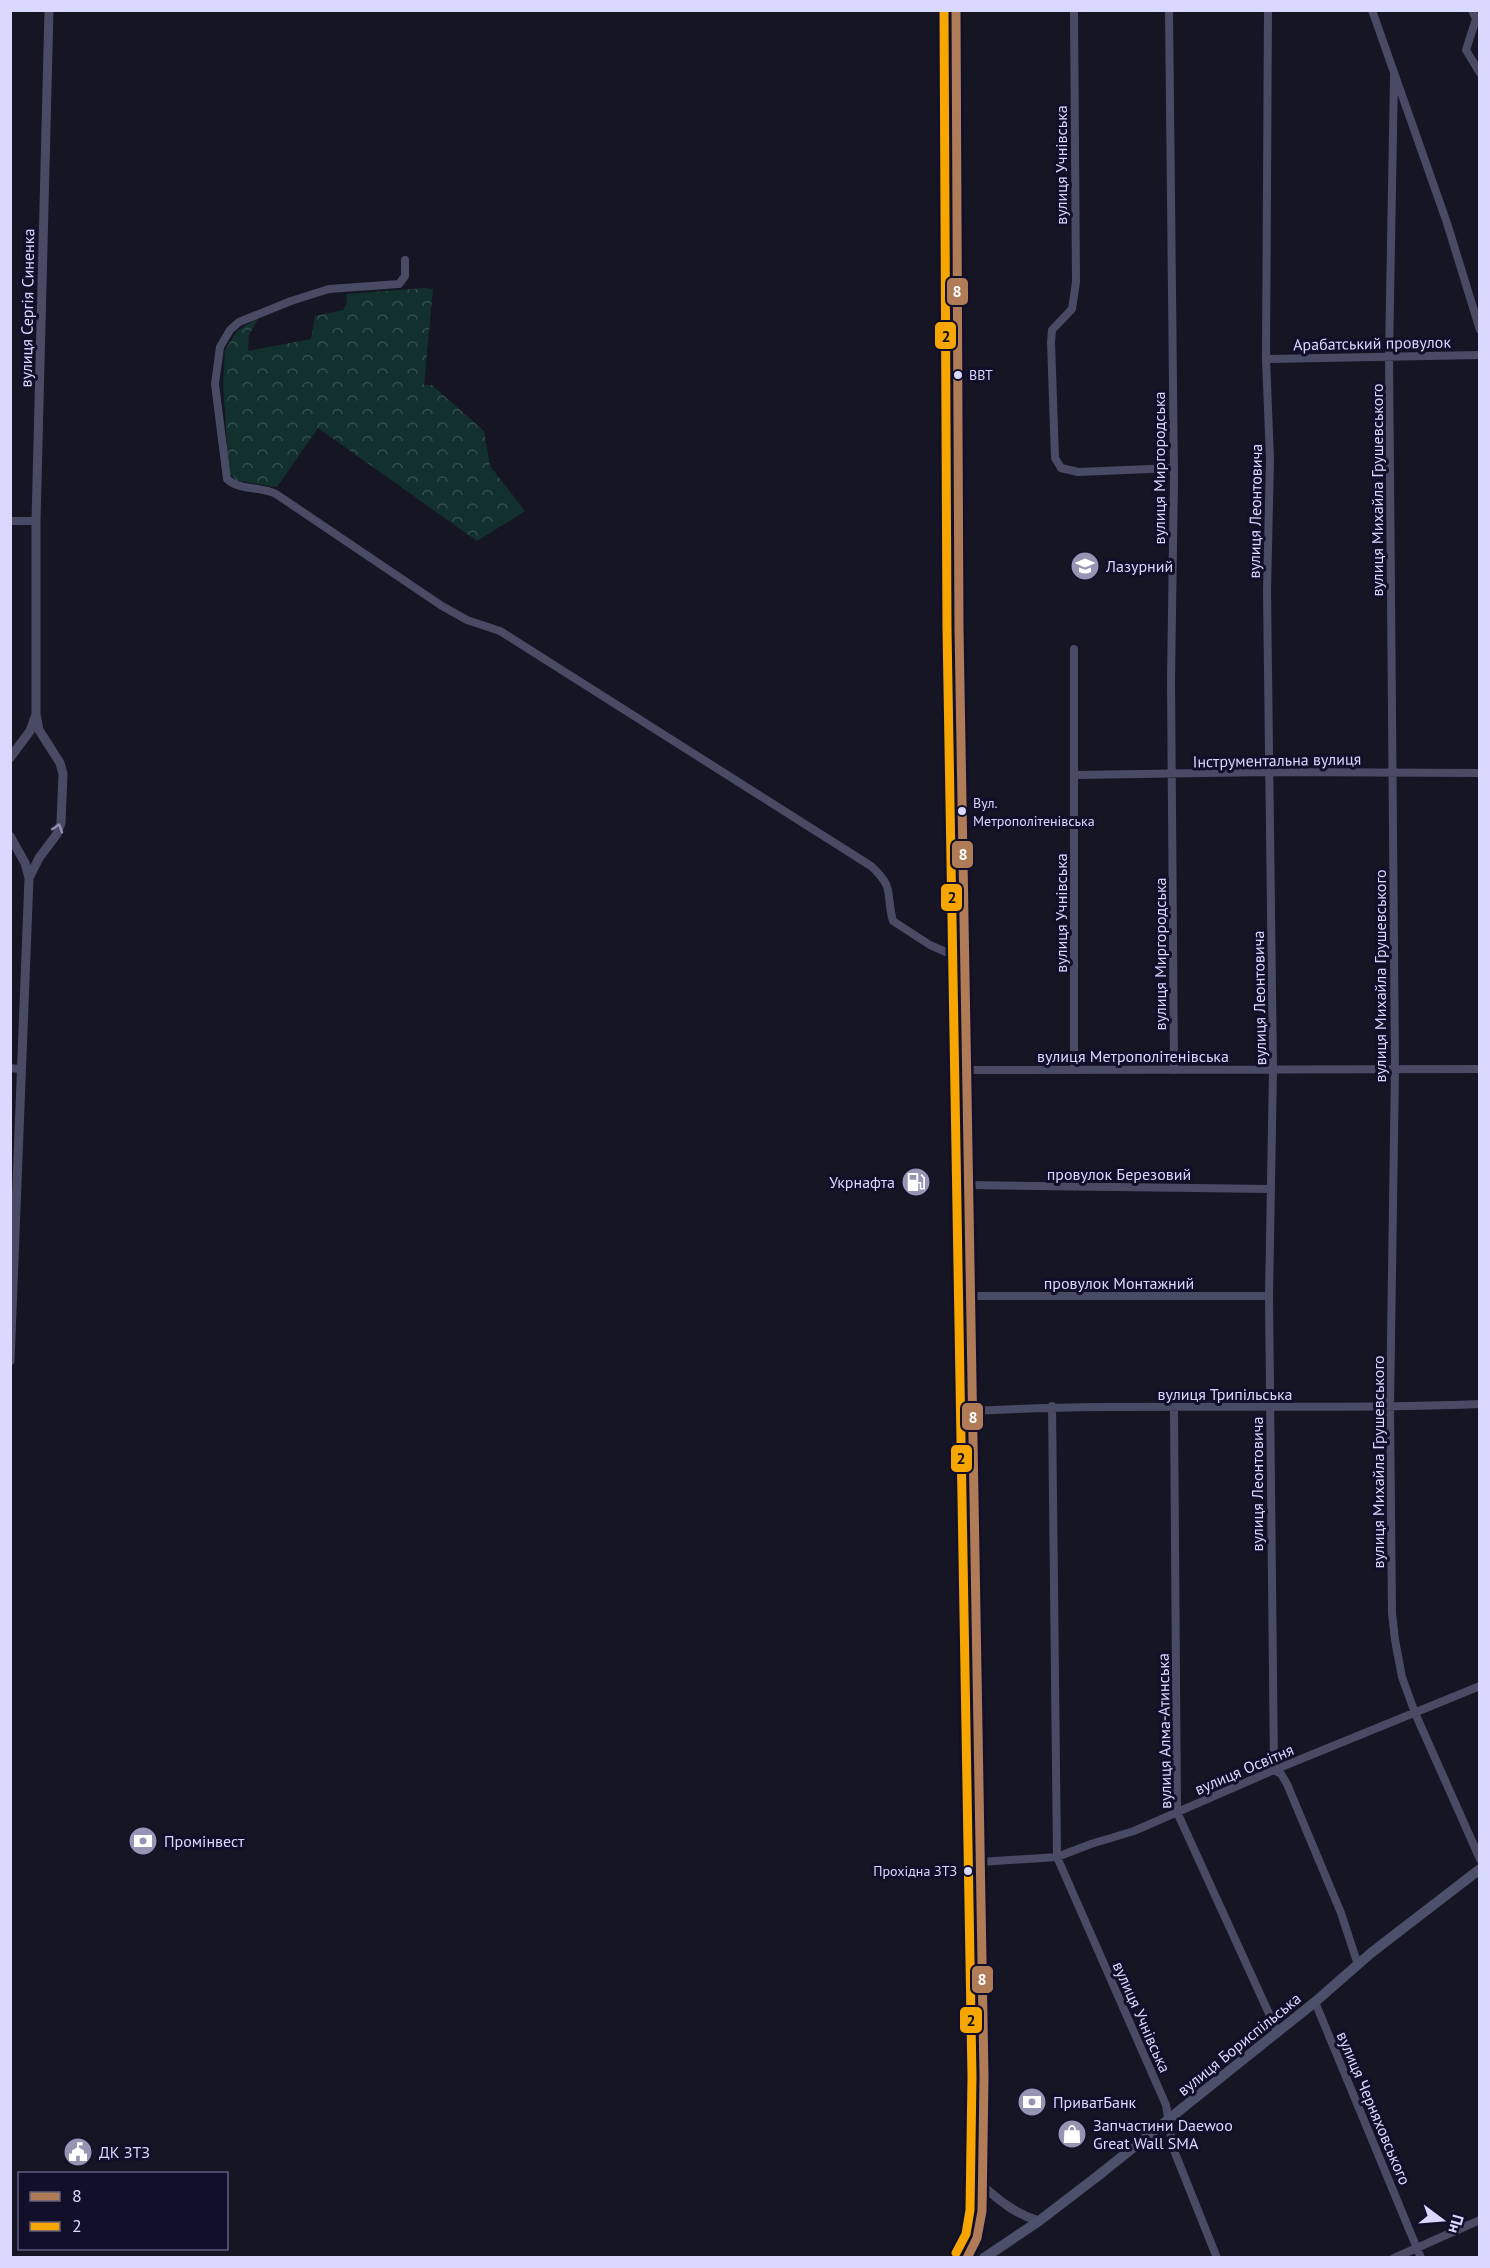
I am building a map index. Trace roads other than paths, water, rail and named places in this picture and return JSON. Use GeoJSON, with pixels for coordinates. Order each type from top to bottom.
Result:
{"type":"FeatureCollection","features":[{"type":"Feature","properties":{"kind":"main road","name":"вулиця Бориспільська"},"geometry":{"type":"LineString","coordinates":[[989,2256],[1039,2221],[1168,2120],[1315,2002],[1371,1953],[1479,1869]]}},
{"type":"Feature","properties":{"kind":"street","name":"вулиця Сергія Синенка"},"geometry":{"type":"LineString","coordinates":[[29,878],[39,858],[57,834],[61,822],[63,774],[60,763],[39,730],[36,714],[36,521],[49,10]]}},
{"type":"Feature","properties":{"kind":"street"},"geometry":{"type":"LineString","coordinates":[[956,10],[959,629],[980,1862],[983,2186],[982,2211],[977,2238],[967,2258]]}},
{"type":"Feature","properties":{"kind":"street","name":"вулиця Учнівська"},"geometry":{"type":"LineString","coordinates":[[1074,10],[1076,282],[1072,309],[1066,318],[1052,330],[1055,458],[1058,465],[1078,472],[1173,468]]}},
{"type":"Feature","properties":{"kind":"street","name":"вулиця Миргородська"},"geometry":{"type":"LineString","coordinates":[[1169,10],[1173,468],[1171,680],[1174,1070]]}},
{"type":"Feature","properties":{"kind":"street","name":"вулиця Леонтовича"},"geometry":{"type":"LineString","coordinates":[[1268,10],[1266,359],[1270,459],[1267,591],[1273,1069],[1269,1296],[1274,1770]]}},
{"type":"Feature","properties":{"kind":"street"},"geometry":{"type":"LineString","coordinates":[[1372,10],[1447,223],[1479,330]]}},
{"type":"Feature","properties":{"kind":"street"},"geometry":{"type":"LineString","coordinates":[[1472,10],[1476,19],[1466,50],[1479,73]]}},
{"type":"Feature","properties":{"kind":"street","name":"вулиця Михайла Грушевського"},"geometry":{"type":"LineString","coordinates":[[1394,76],[1389,356],[1395,1069],[1390,1407],[1392,1613],[1402,1677],[1415,1713],[1479,1859]]}},
{"type":"Feature","properties":{"kind":"street"},"geometry":{"type":"LineString","coordinates":[[405,260],[405,276],[399,284],[329,289],[291,301],[239,322],[230,330],[220,347],[216,384],[227,479],[235,485],[261,488],[276,494],[442,606],[467,620],[500,631],[871,866],[885,879],[893,921],[930,945],[964,960]]}},
{"type":"Feature","properties":{"kind":"street","name":"Арабатський провулок"},"geometry":{"type":"LineString","coordinates":[[1266,359],[1479,355]]}},
{"type":"Feature","properties":{"kind":"street"},"geometry":{"type":"LineString","coordinates":[[10,521],[36,521]]}},
{"type":"Feature","properties":{"kind":"street","name":"вулиця Учнівська"},"geometry":{"type":"LineString","coordinates":[[1074,649],[1074,1069]]}},
{"type":"Feature","properties":{"kind":"street","name":"вулиця Сергія Синенка"},"geometry":{"type":"LineString","coordinates":[[10,758],[30,731],[36,714]]}},
{"type":"Feature","properties":{"kind":"street","name":"Інструментальна вулиця"},"geometry":{"type":"LineString","coordinates":[[1074,775],[1270,772],[1479,773]]}},
{"type":"Feature","properties":{"kind":"street","name":"вулиця Сергія Синенка"},"geometry":{"type":"LineString","coordinates":[[10,836],[25,863],[29,878],[15,1069],[10,1361]]}},
{"type":"Feature","properties":{"kind":"street","name":"вулиця Метрополітенівська"},"geometry":{"type":"LineString","coordinates":[[966,1070],[1479,1069]]}},
{"type":"Feature","properties":{"kind":"street","name":"провулок Березовий"},"geometry":{"type":"LineString","coordinates":[[968,1185],[1271,1189]]}},
{"type":"Feature","properties":{"kind":"street","name":"провулок Монтажний"},"geometry":{"type":"LineString","coordinates":[[969,1296],[1269,1296]]}},
{"type":"Feature","properties":{"kind":"street","name":"вулиця Трипільська"},"geometry":{"type":"LineString","coordinates":[[971,1411],[1052,1406],[1390,1407],[1479,1404]]}},
{"type":"Feature","properties":{"kind":"street"},"geometry":{"type":"LineString","coordinates":[[1052,1406],[1058,1857]]}},
{"type":"Feature","properties":{"kind":"street","name":"вулиця Алма-Атинська"},"geometry":{"type":"LineString","coordinates":[[1174,1408],[1177,1812],[1277,2031]]}},
{"type":"Feature","properties":{"kind":"street","name":"вулиця Освітня"},"geometry":{"type":"LineString","coordinates":[[980,1862],[1058,1857],[1134,1831],[1274,1770],[1479,1686]]}},
{"type":"Feature","properties":{"kind":"street"},"geometry":{"type":"LineString","coordinates":[[1274,1770],[1281,1774],[1287,1784],[1341,1913],[1358,1965]]}},
{"type":"Feature","properties":{"kind":"street","name":"вулиця Учнівська"},"geometry":{"type":"LineString","coordinates":[[1058,1857],[1166,2105],[1173,2148],[1217,2258]]}},
{"type":"Feature","properties":{"kind":"street","name":"вулиця Черняховського"},"geometry":{"type":"LineString","coordinates":[[1315,2002],[1421,2258]]}},
{"type":"Feature","properties":{"kind":"street"},"geometry":{"type":"LineString","coordinates":[[983,2186],[1004,2205],[1022,2216],[1039,2221]]}},
{"type":"Feature","properties":{"kind":"street"},"geometry":{"type":"LineString","coordinates":[[1394,2258],[1479,2220]]}},
{"type":"Feature","properties":{"kind":"place","name":"ВВТ"},"geometry":{"type":"Point","coordinates":[958,375]}},
{"type":"Feature","properties":{"kind":"place","name":"Лазурний"},"geometry":{"type":"Point","coordinates":[1085,566]}},
{"type":"Feature","properties":{"kind":"place","name":"Вул. Метрополітенівська"},"geometry":{"type":"Point","coordinates":[962,811]}},
{"type":"Feature","properties":{"kind":"place","name":"Укрнафта"},"geometry":{"type":"Point","coordinates":[916,1182]}},
{"type":"Feature","properties":{"kind":"place","name":"Промінвест"},"geometry":{"type":"Point","coordinates":[143,1841]}},
{"type":"Feature","properties":{"kind":"place","name":"Прохідна ЗТЗ"},"geometry":{"type":"Point","coordinates":[968,1871]}},
{"type":"Feature","properties":{"kind":"place","name":"ПриватБанк"},"geometry":{"type":"Point","coordinates":[1032,2102]}},
{"type":"Feature","properties":{"kind":"place","name":"Запчастини Daewoo Great Wall SMA"},"geometry":{"type":"Point","coordinates":[1072,2134]}},
{"type":"Feature","properties":{"kind":"place","name":"ДК ЗТЗ"},"geometry":{"type":"Point","coordinates":[78,2152]}}]}
